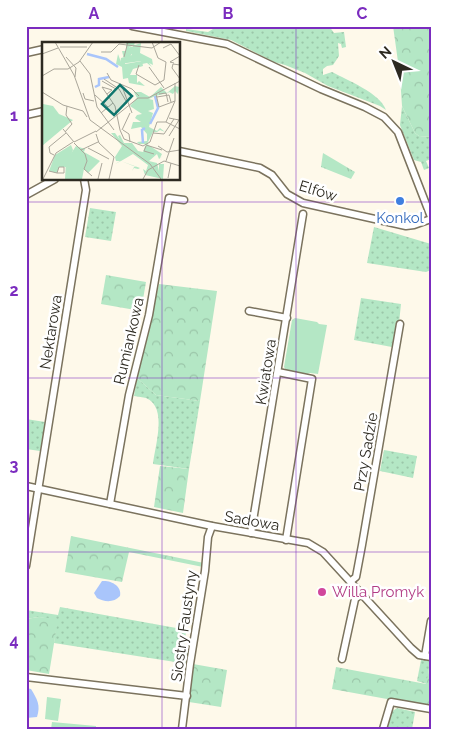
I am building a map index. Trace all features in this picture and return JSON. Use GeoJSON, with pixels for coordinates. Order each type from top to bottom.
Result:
{"type":"FeatureCollection","features":[{"type":"Feature","properties":{"kind":"street"},"geometry":{"type":"LineString","coordinates":[[132,26],[227,44],[384,117],[398,132],[431,218]]}},
{"type":"Feature","properties":{"kind":"street"},"geometry":{"type":"LineString","coordinates":[[26,52],[42,49]]}},
{"type":"Feature","properties":{"kind":"street"},"geometry":{"type":"LineString","coordinates":[[26,115],[42,111]]}},
{"type":"Feature","properties":{"kind":"street","name":"Elfów"},"geometry":{"type":"LineString","coordinates":[[180,152],[260,168],[272,175],[287,194],[303,203],[406,226],[431,218]]}},
{"type":"Feature","properties":{"kind":"street"},"geometry":{"type":"LineString","coordinates":[[26,195],[53,180]]}},
{"type":"Feature","properties":{"kind":"street","name":"Nektarowa"},"geometry":{"type":"LineString","coordinates":[[26,566],[86,190],[84,180]]}},
{"type":"Feature","properties":{"kind":"street","name":"Rumiankowa"},"geometry":{"type":"LineString","coordinates":[[110,504],[129,394],[149,315],[169,198],[184,200]]}},
{"type":"Feature","properties":{"kind":"street","name":"Kwiatowa"},"geometry":{"type":"LineString","coordinates":[[251,533],[303,214]]}},
{"type":"Feature","properties":{"kind":"street"},"geometry":{"type":"LineString","coordinates":[[249,311],[287,318]]}},
{"type":"Feature","properties":{"kind":"street","name":"Przy Sadzie"},"geometry":{"type":"LineString","coordinates":[[351,581],[356,577],[400,324]]}},
{"type":"Feature","properties":{"kind":"street"},"geometry":{"type":"LineString","coordinates":[[278,372],[312,379],[286,540]]}},
{"type":"Feature","properties":{"kind":"street","name":"Sadowa"},"geometry":{"type":"LineString","coordinates":[[26,486],[315,546],[351,581],[411,648],[419,654],[428,656]]}},
{"type":"Feature","properties":{"kind":"street","name":"Siostry Faustyny"},"geometry":{"type":"LineString","coordinates":[[182,729],[208,538],[212,526]]}},
{"type":"Feature","properties":{"kind":"street"},"geometry":{"type":"LineString","coordinates":[[342,659],[355,599],[362,594]]}},
{"type":"Feature","properties":{"kind":"street"},"geometry":{"type":"LineString","coordinates":[[428,656],[431,621]]}},
{"type":"Feature","properties":{"kind":"street"},"geometry":{"type":"LineString","coordinates":[[26,677],[187,696]]}},
{"type":"Feature","properties":{"kind":"street"},"geometry":{"type":"LineString","coordinates":[[384,729],[391,702],[431,709]]}},
{"type":"Feature","properties":{"kind":"green space"},"geometry":{"type":"Polygon","coordinates":[[[209,26],[329,26],[334,33],[344,32],[346,47],[342,48],[341,44],[338,43],[339,56],[333,65],[323,69],[323,75],[332,72],[362,88],[377,98],[386,110],[328,86],[305,73],[274,62],[231,40],[186,31],[186,29],[208,32],[213,29],[209,26]]]}},
{"type":"Feature","properties":{"kind":"green space"},"geometry":{"type":"Polygon","coordinates":[[[393,26],[431,26],[431,137],[419,136],[415,133],[402,106],[393,26]]]}},
{"type":"Feature","properties":{"kind":"green space"},"geometry":{"type":"Polygon","coordinates":[[[402,106],[415,133],[419,136],[431,137],[431,159],[426,161],[429,168],[424,170],[421,162],[414,160],[400,125],[402,106]]]}},
{"type":"Feature","properties":{"kind":"green space"},"geometry":{"type":"Polygon","coordinates":[[[323,153],[355,172],[351,179],[321,167],[323,153]]]}},
{"type":"Feature","properties":{"kind":"green space"},"geometry":{"type":"Polygon","coordinates":[[[90,208],[116,212],[111,241],[85,237],[90,208]]]}},
{"type":"Feature","properties":{"kind":"green space"},"geometry":{"type":"Polygon","coordinates":[[[374,227],[431,244],[431,270],[426,272],[367,263],[374,227]]]}},
{"type":"Feature","properties":{"kind":"green space"},"geometry":{"type":"Polygon","coordinates":[[[106,275],[146,282],[141,311],[101,304],[106,275]]]}},
{"type":"Feature","properties":{"kind":"green space"},"geometry":{"type":"Polygon","coordinates":[[[159,284],[217,291],[200,401],[156,395],[137,378],[159,284]]]}},
{"type":"Feature","properties":{"kind":"green space"},"geometry":{"type":"Polygon","coordinates":[[[361,298],[401,304],[399,323],[396,323],[392,347],[354,340],[361,298]]]}},
{"type":"Feature","properties":{"kind":"green space"},"geometry":{"type":"Polygon","coordinates":[[[295,318],[327,325],[318,374],[286,370],[284,367],[292,320],[295,318]]]}},
{"type":"Feature","properties":{"kind":"green space"},"geometry":{"type":"Polygon","coordinates":[[[137,378],[156,395],[200,401],[189,469],[153,464],[158,428],[157,410],[153,403],[146,398],[134,396],[137,378]]]}},
{"type":"Feature","properties":{"kind":"green space"},"geometry":{"type":"Polygon","coordinates":[[[26,419],[45,422],[40,451],[26,449],[26,419]]]}},
{"type":"Feature","properties":{"kind":"green space"},"geometry":{"type":"Polygon","coordinates":[[[384,450],[417,456],[413,478],[380,471],[384,450]]]}},
{"type":"Feature","properties":{"kind":"green space"},"geometry":{"type":"Polygon","coordinates":[[[160,466],[189,469],[183,513],[154,507],[160,466]]]}},
{"type":"Feature","properties":{"kind":"green space"},"geometry":{"type":"Polygon","coordinates":[[[71,536],[204,563],[203,567],[129,552],[122,582],[65,572],[71,536]]]}},
{"type":"Feature","properties":{"kind":"green space"},"geometry":{"type":"Polygon","coordinates":[[[60,607],[193,631],[186,633],[184,643],[190,652],[188,664],[54,643],[57,620],[39,617],[26,619],[26,610],[58,615],[60,607]]]}},
{"type":"Feature","properties":{"kind":"green space"},"geometry":{"type":"Polygon","coordinates":[[[39,617],[58,619],[49,674],[26,670],[26,619],[39,617]]]}},
{"type":"Feature","properties":{"kind":"green space"},"geometry":{"type":"Polygon","coordinates":[[[421,660],[430,661],[427,684],[417,681],[421,660]]]}},
{"type":"Feature","properties":{"kind":"green space"},"geometry":{"type":"Polygon","coordinates":[[[431,661],[431,707],[332,689],[336,667],[426,684],[431,661]]]}},
{"type":"Feature","properties":{"kind":"green space"},"geometry":{"type":"Polygon","coordinates":[[[193,664],[227,670],[221,707],[189,702],[193,664]]]}},
{"type":"Feature","properties":{"kind":"green space"},"geometry":{"type":"Polygon","coordinates":[[[47,697],[61,699],[58,721],[45,719],[47,697]]]}},
{"type":"Feature","properties":{"kind":"green space"},"geometry":{"type":"Polygon","coordinates":[[[397,708],[415,712],[412,729],[387,729],[391,712],[397,708]]]}},
{"type":"Feature","properties":{"kind":"green space"},"geometry":{"type":"Polygon","coordinates":[[[52,722],[96,726],[96,729],[51,729],[52,722]]]}},
{"type":"Feature","properties":{"kind":"water"},"geometry":{"type":"Polygon","coordinates":[[[102,581],[115,584],[119,589],[120,596],[115,600],[109,601],[97,598],[94,593],[102,581]]]}},
{"type":"Feature","properties":{"kind":"water"},"geometry":{"type":"Polygon","coordinates":[[[26,688],[31,689],[37,699],[39,709],[37,717],[26,718],[26,688]]]}},
{"type":"Feature","properties":{"kind":"place","name":"Konkol"},"geometry":{"type":"Point","coordinates":[400,201]}},
{"type":"Feature","properties":{"kind":"place","name":"Willa Promyk"},"geometry":{"type":"Point","coordinates":[322,592]}}]}
